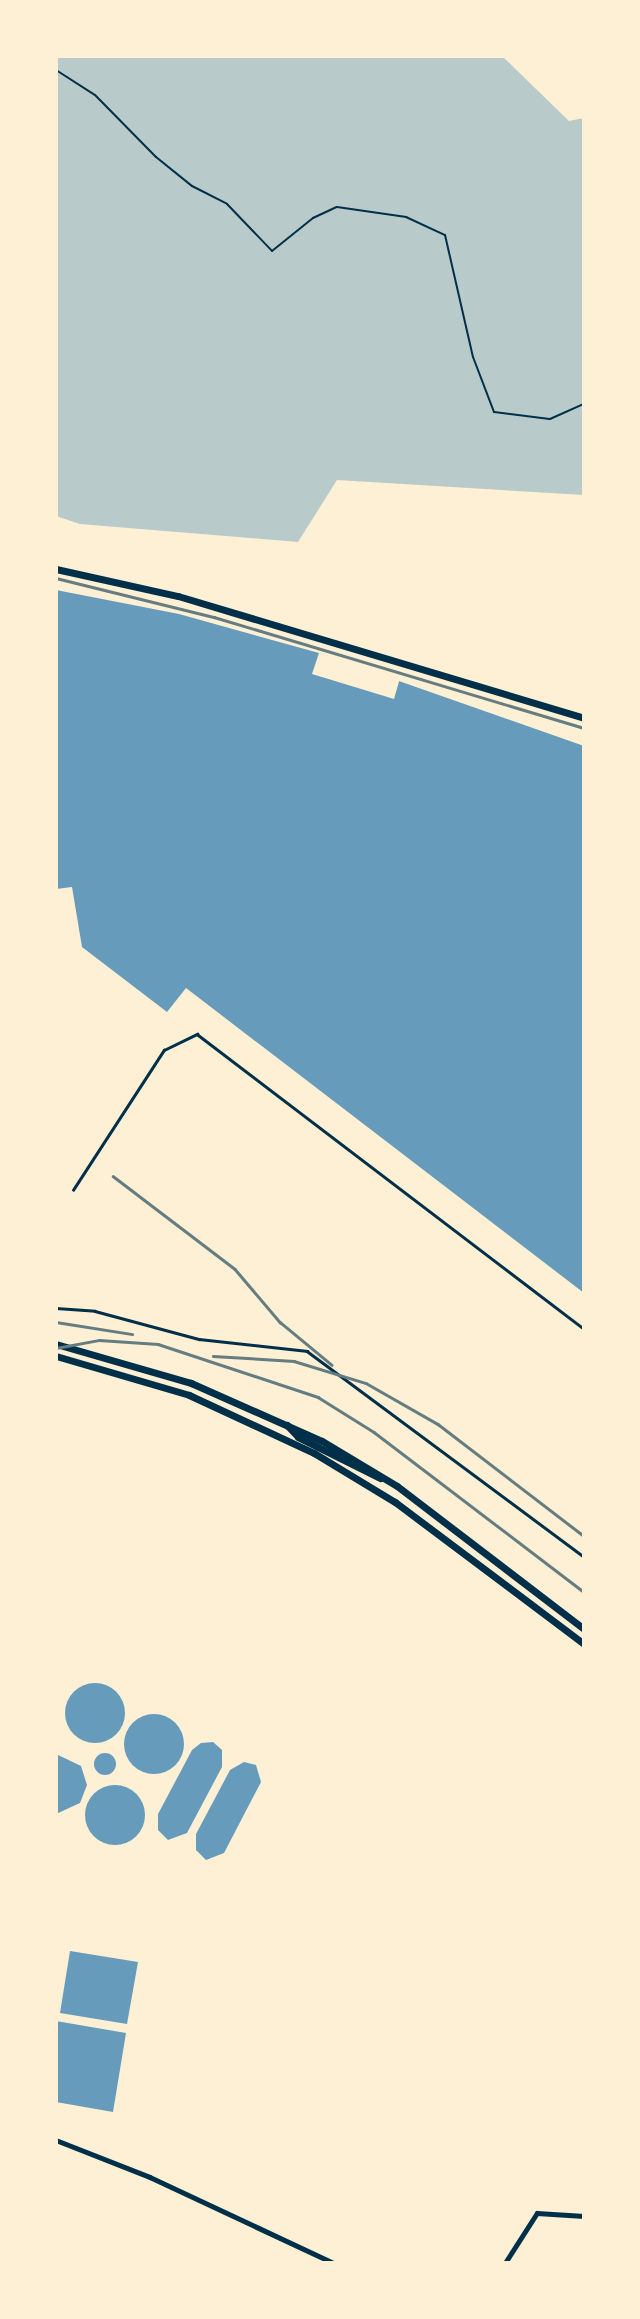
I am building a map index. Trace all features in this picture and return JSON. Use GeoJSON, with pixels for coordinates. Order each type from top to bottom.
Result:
{"type":"FeatureCollection","features":[{"type":"Feature","properties":{"kind":"main road"},"geometry":{"type":"LineString","coordinates":[[56,569],[178,596],[584,718]]}},
{"type":"Feature","properties":{"kind":"main road"},"geometry":{"type":"LineString","coordinates":[[56,1343],[191,1383],[282,1420],[388,1481],[584,1629]]}},
{"type":"Feature","properties":{"kind":"main road"},"geometry":{"type":"LineString","coordinates":[[56,1356],[189,1395],[388,1481]]}},
{"type":"Feature","properties":{"kind":"main road"},"geometry":{"type":"LineString","coordinates":[[282,1420],[296,1440],[395,1502],[584,1644]]}},
{"type":"Feature","properties":{"kind":"street"},"geometry":{"type":"LineString","coordinates":[[56,2140],[160,2181],[334,2263]]}},
{"type":"Feature","properties":{"kind":"street"},"geometry":{"type":"LineString","coordinates":[[505,2263],[533,2215],[584,2216]]}},
{"type":"Feature","properties":{"kind":"lane"},"geometry":{"type":"LineString","coordinates":[[74,1190],[164,1050],[197,1034],[584,1329]]}},
{"type":"Feature","properties":{"kind":"lane"},"geometry":{"type":"LineString","coordinates":[[56,1308],[95,1311],[199,1339],[307,1351],[584,1557]]}},
{"type":"Feature","properties":{"kind":"path"},"geometry":{"type":"LineString","coordinates":[[56,70],[95,95],[156,157],[192,186],[227,204],[272,251],[313,218],[337,207],[407,217],[444,235],[473,357],[494,412],[550,419],[584,404]]}},
{"type":"Feature","properties":{"kind":"shaded area"},"geometry":{"type":"Polygon","coordinates":[[[56,56],[502,56],[569,121],[584,118],[584,495],[337,480],[298,542],[80,524],[56,516],[56,56]]]}},
{"type":"Feature","properties":{"kind":"water"},"geometry":{"type":"Polygon","coordinates":[[[56,590],[179,614],[319,653],[584,746],[584,1293],[186,988],[167,1012],[82,947],[72,887],[56,889],[56,590]]]}},
{"type":"Feature","properties":{"kind":"water"},"geometry":{"type":"Polygon","coordinates":[[[95,1683],[112,1688],[120,1696],[125,1713],[120,1730],[112,1738],[95,1743],[78,1738],[70,1730],[65,1713],[70,1696],[78,1688],[95,1683]]]}},
{"type":"Feature","properties":{"kind":"water"},"geometry":{"type":"Polygon","coordinates":[[[154,1714],[171,1719],[179,1727],[184,1744],[179,1761],[171,1769],[154,1774],[137,1769],[129,1761],[124,1744],[129,1727],[137,1719],[154,1714]]]}},
{"type":"Feature","properties":{"kind":"water"},"geometry":{"type":"Polygon","coordinates":[[[213,1742],[222,1750],[222,1767],[187,1833],[168,1840],[158,1830],[158,1814],[192,1750],[201,1743],[213,1742]]]}},
{"type":"Feature","properties":{"kind":"water"},"geometry":{"type":"Polygon","coordinates":[[[105,1753],[113,1756],[116,1764],[113,1772],[105,1775],[97,1772],[94,1764],[97,1756],[105,1753]]]}},
{"type":"Feature","properties":{"kind":"water"},"geometry":{"type":"Polygon","coordinates":[[[56,1754],[81,1766],[87,1785],[80,1803],[56,1814],[56,1754]]]}},
{"type":"Feature","properties":{"kind":"water"},"geometry":{"type":"Polygon","coordinates":[[[244,1762],[256,1765],[261,1782],[224,1853],[206,1860],[196,1850],[196,1834],[230,1770],[244,1762]]]}},
{"type":"Feature","properties":{"kind":"water"},"geometry":{"type":"Polygon","coordinates":[[[115,1785],[132,1790],[140,1798],[145,1815],[140,1832],[132,1840],[115,1845],[98,1840],[90,1832],[85,1815],[90,1798],[98,1790],[115,1785]]]}},
{"type":"Feature","properties":{"kind":"water"},"geometry":{"type":"Polygon","coordinates":[[[70,1951],[138,1962],[127,2024],[60,2013],[70,1951]]]}},
{"type":"Feature","properties":{"kind":"water"},"geometry":{"type":"Polygon","coordinates":[[[56,2021],[126,2033],[113,2112],[56,2102],[56,2021]]]}},
{"type":"Feature","properties":{"kind":"pier"},"geometry":{"type":"Polygon","coordinates":[[[319,653],[400,678],[394,699],[312,674],[319,653]]]}},
{"type":"Feature","properties":{"kind":"railway"},"geometry":{"type":"LineString","coordinates":[[56,578],[214,617],[584,728]]}},
{"type":"Feature","properties":{"kind":"railway"},"geometry":{"type":"LineString","coordinates":[[113,1176],[235,1269],[280,1322],[332,1365]]}},
{"type":"Feature","properties":{"kind":"railway"},"geometry":{"type":"LineString","coordinates":[[56,1322],[132,1334]]}},
{"type":"Feature","properties":{"kind":"railway"},"geometry":{"type":"LineString","coordinates":[[56,1348],[99,1340],[158,1344],[318,1397],[374,1432],[584,1592]]}},
{"type":"Feature","properties":{"kind":"railway"},"geometry":{"type":"LineString","coordinates":[[213,1356],[294,1361],[366,1383],[438,1424],[584,1536]]}}]}
